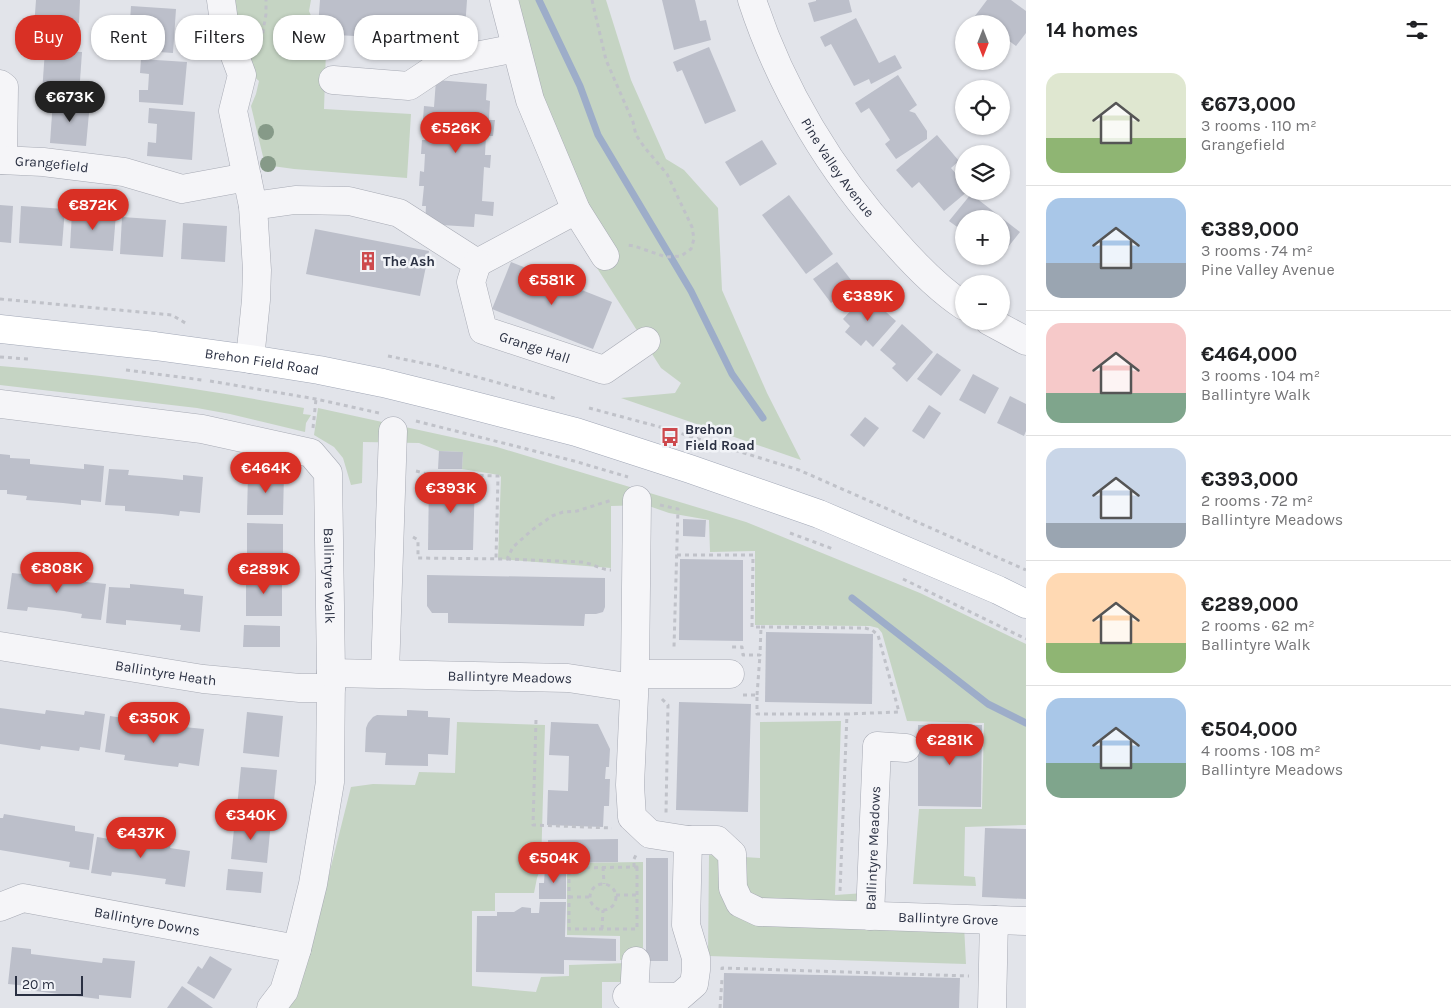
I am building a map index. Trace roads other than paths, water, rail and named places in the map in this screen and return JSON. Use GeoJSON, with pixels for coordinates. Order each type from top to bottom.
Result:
{"type":"FeatureCollection","features":[{"type":"Feature","properties":{"kind":"main road","name":"Brehon Field Road"},"geometry":{"type":"LineString","coordinates":[[0,329],[155,346],[319,370],[383,383],[576,432],[690,468],[819,514],[998,590],[1026,604]]}},
{"type":"Feature","properties":{"kind":"street"},"geometry":{"type":"LineString","coordinates":[[221,0],[225,29],[242,75],[233,111],[253,206],[257,270],[250,359]]}},
{"type":"Feature","properties":{"kind":"street"},"geometry":{"type":"LineString","coordinates":[[504,0],[530,100],[576,210],[605,255]]}},
{"type":"Feature","properties":{"kind":"street","name":"Pine Valley Avenue"},"geometry":{"type":"LineString","coordinates":[[752,0],[760,27],[796,104],[846,185],[905,254],[932,281],[955,299]]}},
{"type":"Feature","properties":{"kind":"street"},"geometry":{"type":"LineString","coordinates":[[333,80],[409,86],[445,62],[516,48]]}},
{"type":"Feature","properties":{"kind":"street","name":"Grangefield"},"geometry":{"type":"LineString","coordinates":[[0,84],[4,87],[1,160],[43,162],[124,172],[182,189],[247,177]]}},
{"type":"Feature","properties":{"kind":"street"},"geometry":{"type":"LineString","coordinates":[[253,206],[295,200],[349,201],[399,213],[477,263],[576,210]]}},
{"type":"Feature","properties":{"kind":"street","name":"Grange Hall"},"geometry":{"type":"LineString","coordinates":[[477,263],[471,282],[483,330],[604,370],[646,341]]}},
{"type":"Feature","properties":{"kind":"street"},"geometry":{"type":"LineString","coordinates":[[1006,330],[1026,341]]}},
{"type":"Feature","properties":{"kind":"street","name":"Ballintyre Walk"},"geometry":{"type":"LineString","coordinates":[[0,404],[202,429],[310,454],[328,473],[331,680],[330,782],[313,884],[297,949],[284,991],[271,1008]]}},
{"type":"Feature","properties":{"kind":"street"},"geometry":{"type":"LineString","coordinates":[[385,673],[394,421]]}},
{"type":"Feature","properties":{"kind":"street","name":"Ballintyre Meadows"},"geometry":{"type":"LineString","coordinates":[[633,489],[637,570],[635,681],[630,786],[632,818],[650,834],[688,840],[717,840],[732,854],[733,888],[740,903],[759,912],[870,916],[877,746],[906,748]]}},
{"type":"Feature","properties":{"kind":"street","name":"Ballintyre Heath"},"geometry":{"type":"LineString","coordinates":[[0,646],[204,679],[300,688],[331,680]]}},
{"type":"Feature","properties":{"kind":"street","name":"Ballintyre Meadows"},"geometry":{"type":"LineString","coordinates":[[331,680],[385,673],[635,681]]}},
{"type":"Feature","properties":{"kind":"street"},"geometry":{"type":"LineString","coordinates":[[635,681],[734,685]]}},
{"type":"Feature","properties":{"kind":"street"},"geometry":{"type":"LineString","coordinates":[[636,961],[631,996],[679,997],[694,984],[696,958],[686,925],[688,840]]}},
{"type":"Feature","properties":{"kind":"street","name":"Ballintyre Downs"},"geometry":{"type":"LineString","coordinates":[[0,907],[23,898],[297,949]]}},
{"type":"Feature","properties":{"kind":"street","name":"Ballintyre Grove"},"geometry":{"type":"LineString","coordinates":[[870,916],[1026,921]]}},
{"type":"Feature","properties":{"kind":"street"},"geometry":{"type":"LineString","coordinates":[[992,1008],[994,920]]}},
{"type":"Feature","properties":{"kind":"waterway"},"geometry":{"type":"LineString","coordinates":[[539,0],[580,86],[598,135],[691,291],[732,374],[763,418]]}},
{"type":"Feature","properties":{"kind":"waterway"},"geometry":{"type":"LineString","coordinates":[[852,598],[988,704],[1026,723]]}},
{"type":"Feature","properties":{"kind":"place","name":"The Ash"},"geometry":{"type":"Point","coordinates":[368,261]}},
{"type":"Feature","properties":{"kind":"place","name":"Brehon Field Road"},"geometry":{"type":"Point","coordinates":[670,437]}}]}
